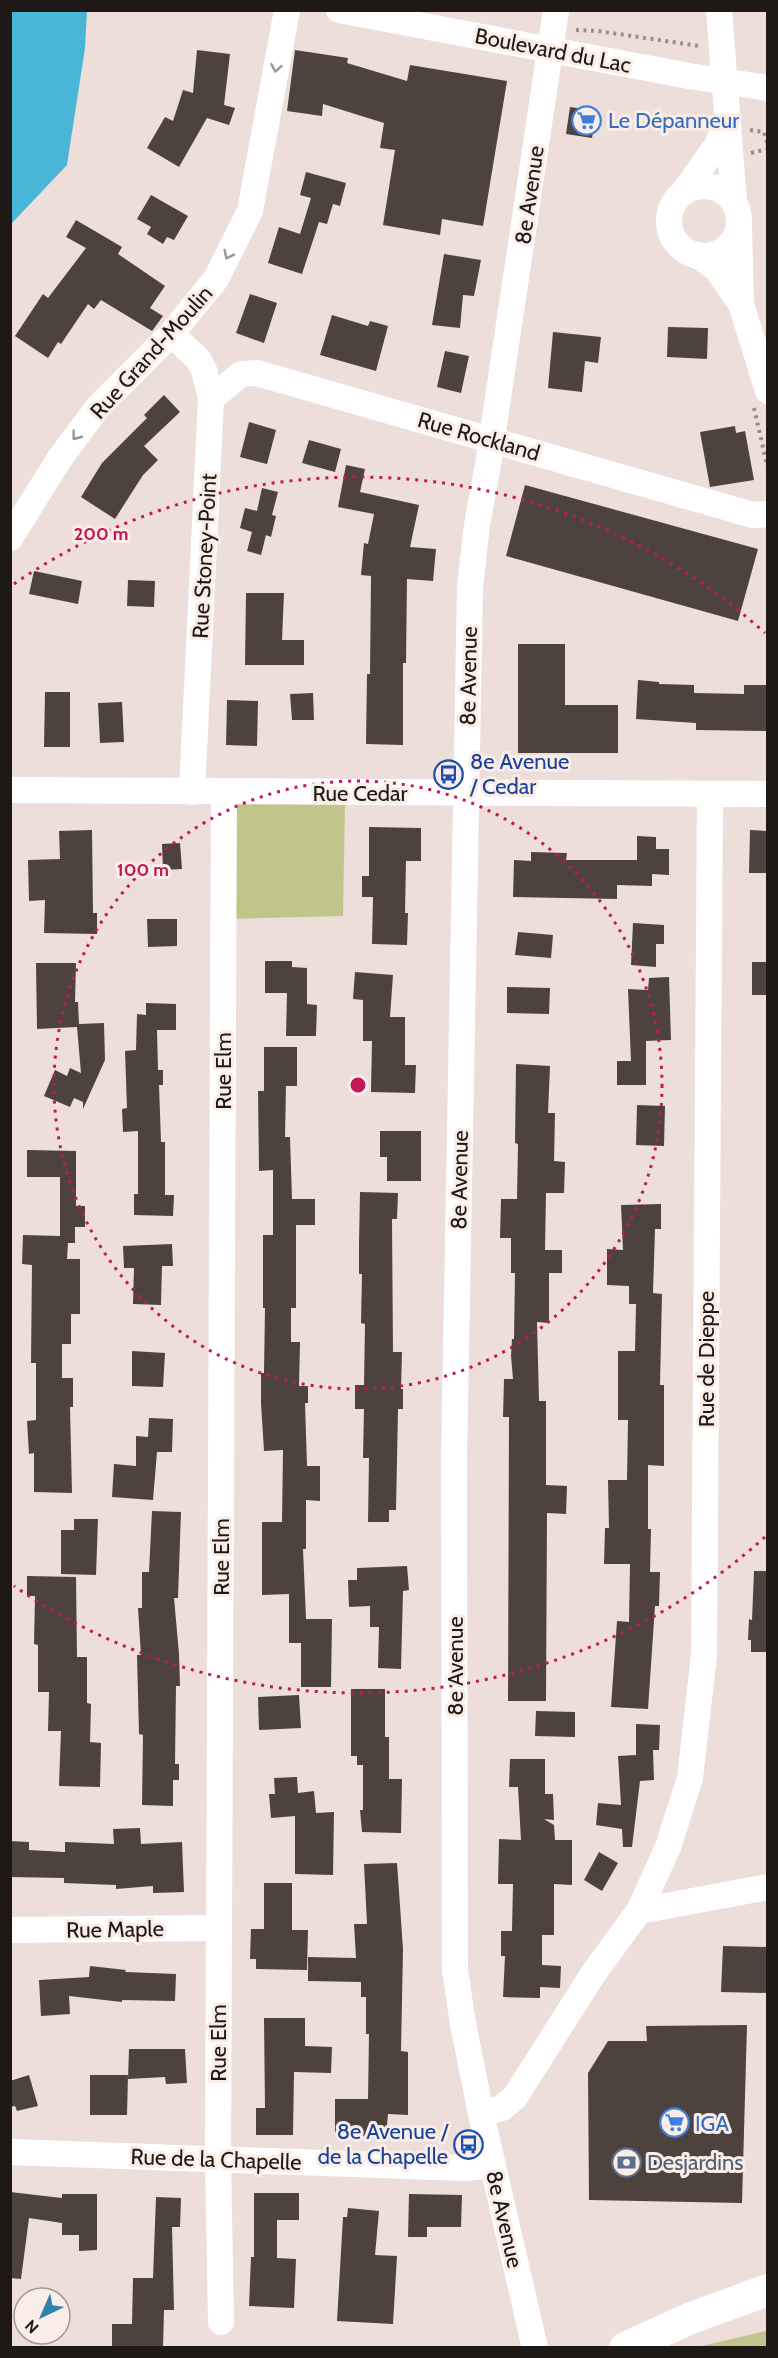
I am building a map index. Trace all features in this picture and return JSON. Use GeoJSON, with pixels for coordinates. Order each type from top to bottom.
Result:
{"type":"FeatureCollection","features":[{"type":"Feature","properties":{"kind":"main road"},"geometry":{"type":"LineString","coordinates":[[625,2348],[691,2318],[768,2290]]}},
{"type":"Feature","properties":{"kind":"street","name":"Rue Grand-Moulin"},"geometry":{"type":"LineString","coordinates":[[10,538],[60,458],[98,407],[171,334],[216,279],[250,211],[287,10]]}},
{"type":"Feature","properties":{"kind":"street","name":"Boulevard du Lac"},"geometry":{"type":"LineString","coordinates":[[339,10],[689,76],[768,88]]}},
{"type":"Feature","properties":{"kind":"street","name":"8e Avenue"},"geometry":{"type":"LineString","coordinates":[[533,2347],[481,2114],[455,1970],[454,1459],[470,587],[477,525],[556,10]]}},
{"type":"Feature","properties":{"kind":"street"},"geometry":{"type":"LineString","coordinates":[[697,255],[709,256],[720,252],[729,246],[736,236],[735,125],[719,10]]}},
{"type":"Feature","properties":{"kind":"street"},"geometry":{"type":"LineString","coordinates":[[735,125],[717,145],[676,201],[669,222],[677,243],[716,268],[741,304]]}},
{"type":"Feature","properties":{"kind":"street"},"geometry":{"type":"LineString","coordinates":[[683,193],[704,186],[715,188],[726,193],[736,213],[741,304],[760,396]]}},
{"type":"Feature","properties":{"kind":"street","name":"Rue Stoney-Point"},"geometry":{"type":"LineString","coordinates":[[171,334],[198,359],[204,370],[211,399],[192,792]]}},
{"type":"Feature","properties":{"kind":"street","name":"Rue Rockland"},"geometry":{"type":"LineString","coordinates":[[211,399],[241,374],[258,373],[760,514]]}},
{"type":"Feature","properties":{"kind":"street","name":"Rue Cedar"},"geometry":{"type":"LineString","coordinates":[[10,790],[768,795]]}},
{"type":"Feature","properties":{"kind":"street","name":"Rue Elm"},"geometry":{"type":"LineString","coordinates":[[221,2322],[218,2159],[224,792]]}},
{"type":"Feature","properties":{"kind":"street","name":"Rue de Dieppe"},"geometry":{"type":"LineString","coordinates":[[639,1911],[669,1847],[690,1778],[704,1655],[710,796]]}},
{"type":"Feature","properties":{"kind":"street"},"geometry":{"type":"LineString","coordinates":[[481,2114],[502,2108],[515,2097],[592,1974],[639,1911],[768,1887]]}},
{"type":"Feature","properties":{"kind":"street","name":"Rue Maple"},"geometry":{"type":"LineString","coordinates":[[10,1930],[219,1928]]}},
{"type":"Feature","properties":{"kind":"street","name":"Rue de la Chapelle"},"geometry":{"type":"LineString","coordinates":[[10,2152],[465,2168],[492,2165]]}},
{"type":"Feature","properties":{"kind":"path"},"geometry":{"type":"LineString","coordinates":[[575,30],[598,31],[709,48]]}},
{"type":"Feature","properties":{"kind":"path"},"geometry":{"type":"LineString","coordinates":[[735,125],[764,132],[768,148],[749,153]]}},
{"type":"Feature","properties":{"kind":"path"},"geometry":{"type":"LineString","coordinates":[[760,396],[768,469]]}},
{"type":"Feature","properties":{"kind":"green space"},"geometry":{"type":"Polygon","coordinates":[[[230,799],[345,804],[343,916],[229,919],[230,799]]]}},
{"type":"Feature","properties":{"kind":"green space"},"geometry":{"type":"Polygon","coordinates":[[[766,2331],[767,2347],[697,2347],[766,2331]]]}},
{"type":"Feature","properties":{"kind":"water"},"geometry":{"type":"Polygon","coordinates":[[[11,10],[87,11],[85,48],[67,165],[11,224],[11,10]]]}},
{"type":"Feature","properties":{"kind":"building"},"geometry":{"type":"Polygon","coordinates":[[[197,50],[230,54],[224,105],[235,108],[229,125],[207,118],[179,167],[147,148],[165,117],[173,121],[183,90],[193,93],[197,50]]]}},
{"type":"Feature","properties":{"kind":"building"},"geometry":{"type":"Polygon","coordinates":[[[295,50],[348,58],[347,63],[407,81],[410,65],[507,81],[483,226],[442,219],[440,235],[383,225],[395,150],[380,148],[384,123],[323,104],[322,116],[287,111],[295,50]]]}},
{"type":"Feature","properties":{"kind":"building"},"geometry":{"type":"Polygon","coordinates":[[[570,107],[596,111],[592,138],[566,134],[570,107]]]}},
{"type":"Feature","properties":{"kind":"building"},"geometry":{"type":"Polygon","coordinates":[[[306,172],[346,183],[340,206],[333,204],[327,224],[319,222],[302,274],[268,263],[279,227],[300,234],[311,198],[300,195],[306,172]]]}},
{"type":"Feature","properties":{"kind":"building"},"geometry":{"type":"Polygon","coordinates":[[[151,195],[188,216],[174,240],[167,237],[163,244],[147,234],[151,227],[137,219],[151,195]]]}},
{"type":"Feature","properties":{"kind":"building"},"geometry":{"type":"Polygon","coordinates":[[[76,220],[122,247],[118,254],[165,286],[150,308],[163,316],[152,331],[101,300],[94,309],[88,304],[61,344],[58,342],[48,358],[15,336],[43,294],[48,298],[86,248],[66,237],[76,220]]]}},
{"type":"Feature","properties":{"kind":"building"},"geometry":{"type":"Polygon","coordinates":[[[444,254],[481,260],[474,296],[463,295],[460,328],[432,325],[444,254]]]}},
{"type":"Feature","properties":{"kind":"building"},"geometry":{"type":"Polygon","coordinates":[[[250,294],[277,303],[264,343],[236,333],[250,294]]]}},
{"type":"Feature","properties":{"kind":"building"},"geometry":{"type":"Polygon","coordinates":[[[332,315],[368,326],[370,321],[388,326],[376,371],[320,355],[332,315]]]}},
{"type":"Feature","properties":{"kind":"building"},"geometry":{"type":"Polygon","coordinates":[[[668,327],[708,328],[707,359],[667,357],[668,327]]]}},
{"type":"Feature","properties":{"kind":"building"},"geometry":{"type":"Polygon","coordinates":[[[553,332],[601,337],[598,363],[585,361],[582,392],[548,388],[553,332]]]}},
{"type":"Feature","properties":{"kind":"building"},"geometry":{"type":"Polygon","coordinates":[[[445,351],[469,356],[461,393],[437,387],[445,351]]]}},
{"type":"Feature","properties":{"kind":"building"},"geometry":{"type":"Polygon","coordinates":[[[164,395],[180,412],[144,446],[158,460],[143,475],[115,519],[81,497],[102,463],[147,418],[144,415],[164,395]]]}},
{"type":"Feature","properties":{"kind":"building"},"geometry":{"type":"Polygon","coordinates":[[[249,422],[276,430],[267,464],[240,457],[249,422]]]}},
{"type":"Feature","properties":{"kind":"building"},"geometry":{"type":"Polygon","coordinates":[[[735,426],[736,433],[745,431],[754,480],[710,487],[700,432],[735,426]]]}},
{"type":"Feature","properties":{"kind":"building"},"geometry":{"type":"Polygon","coordinates":[[[309,440],[341,449],[335,472],[302,463],[309,440]]]}},
{"type":"Feature","properties":{"kind":"building"},"geometry":{"type":"Polygon","coordinates":[[[346,465],[365,469],[360,492],[419,505],[410,547],[436,549],[433,581],[407,579],[406,663],[403,663],[403,745],[366,744],[367,674],[370,674],[371,576],[361,575],[364,543],[368,544],[374,514],[338,507],[346,465]]]}},
{"type":"Feature","properties":{"kind":"building"},"geometry":{"type":"Polygon","coordinates":[[[525,485],[758,549],[738,621],[506,556],[525,485]]]}},
{"type":"Feature","properties":{"kind":"building"},"geometry":{"type":"Polygon","coordinates":[[[262,488],[278,492],[272,515],[276,516],[271,537],[266,535],[261,555],[247,551],[252,532],[240,528],[245,508],[257,511],[262,488]]]}},
{"type":"Feature","properties":{"kind":"building"},"geometry":{"type":"Polygon","coordinates":[[[34,571],[82,581],[78,604],[29,594],[34,571]]]}},
{"type":"Feature","properties":{"kind":"building"},"geometry":{"type":"Polygon","coordinates":[[[128,580],[155,581],[154,607],[127,606],[128,580]]]}},
{"type":"Feature","properties":{"kind":"building"},"geometry":{"type":"Polygon","coordinates":[[[246,593],[284,593],[282,640],[304,640],[304,665],[245,665],[246,593]]]}},
{"type":"Feature","properties":{"kind":"building"},"geometry":{"type":"Polygon","coordinates":[[[518,644],[565,644],[565,705],[618,705],[618,753],[518,753],[518,644]]]}},
{"type":"Feature","properties":{"kind":"building"},"geometry":{"type":"Polygon","coordinates":[[[638,680],[659,682],[659,684],[694,685],[694,693],[744,694],[744,685],[768,685],[768,731],[696,730],[696,723],[636,719],[638,680]]]}},
{"type":"Feature","properties":{"kind":"building"},"geometry":{"type":"Polygon","coordinates":[[[45,692],[70,692],[70,747],[44,747],[45,692]]]}},
{"type":"Feature","properties":{"kind":"building"},"geometry":{"type":"Polygon","coordinates":[[[313,693],[314,720],[292,720],[290,694],[313,693]]]}},
{"type":"Feature","properties":{"kind":"building"},"geometry":{"type":"Polygon","coordinates":[[[227,700],[258,701],[257,746],[226,745],[227,700]]]}},
{"type":"Feature","properties":{"kind":"building"},"geometry":{"type":"Polygon","coordinates":[[[122,702],[124,742],[100,743],[98,703],[122,702]]]}},
{"type":"Feature","properties":{"kind":"building"},"geometry":{"type":"Polygon","coordinates":[[[369,827],[421,828],[421,861],[406,861],[407,945],[372,944],[373,897],[362,897],[362,876],[369,876],[369,827]]]}},
{"type":"Feature","properties":{"kind":"building"},"geometry":{"type":"Polygon","coordinates":[[[92,830],[93,913],[97,913],[97,934],[44,933],[45,900],[29,901],[28,860],[60,859],[59,831],[92,830]]]}},
{"type":"Feature","properties":{"kind":"building"},"geometry":{"type":"Polygon","coordinates":[[[750,830],[768,831],[768,873],[749,873],[750,830]]]}},
{"type":"Feature","properties":{"kind":"building"},"geometry":{"type":"Polygon","coordinates":[[[637,836],[656,837],[656,849],[669,849],[669,875],[652,874],[652,886],[617,885],[617,899],[513,897],[514,860],[531,861],[531,852],[567,853],[566,860],[637,860],[637,836]]]}},
{"type":"Feature","properties":{"kind":"building"},"geometry":{"type":"Polygon","coordinates":[[[180,843],[182,869],[163,870],[162,844],[180,843]]]}},
{"type":"Feature","properties":{"kind":"building"},"geometry":{"type":"Polygon","coordinates":[[[147,919],[177,919],[177,946],[148,947],[147,919]]]}},
{"type":"Feature","properties":{"kind":"building"},"geometry":{"type":"Polygon","coordinates":[[[633,923],[664,925],[664,944],[656,944],[656,967],[631,965],[633,923]]]}},
{"type":"Feature","properties":{"kind":"building"},"geometry":{"type":"Polygon","coordinates":[[[518,932],[553,935],[551,958],[515,955],[518,932]]]}},
{"type":"Feature","properties":{"kind":"building"},"geometry":{"type":"Polygon","coordinates":[[[265,961],[292,961],[292,967],[307,968],[307,1004],[317,1005],[316,1036],[286,1036],[287,993],[265,993],[265,961]]]}},
{"type":"Feature","properties":{"kind":"building"},"geometry":{"type":"Polygon","coordinates":[[[752,962],[768,962],[768,995],[752,995],[752,962]]]}},
{"type":"Feature","properties":{"kind":"building"},"geometry":{"type":"Polygon","coordinates":[[[36,963],[76,963],[75,1002],[78,1002],[79,1024],[104,1023],[105,1060],[83,1109],[83,1102],[74,1098],[70,1107],[44,1096],[55,1070],[67,1076],[70,1068],[81,1073],[77,1027],[37,1029],[36,963]]]}},
{"type":"Feature","properties":{"kind":"building"},"geometry":{"type":"Polygon","coordinates":[[[355,972],[393,975],[390,1017],[405,1017],[405,1065],[416,1065],[415,1093],[371,1092],[372,1041],[363,1041],[363,1000],[353,999],[355,972]]]}},
{"type":"Feature","properties":{"kind":"building"},"geometry":{"type":"Polygon","coordinates":[[[669,977],[671,1040],[646,1041],[646,1085],[617,1085],[617,1061],[631,1061],[628,989],[648,990],[649,978],[669,977]]]}},
{"type":"Feature","properties":{"kind":"building"},"geometry":{"type":"Polygon","coordinates":[[[507,987],[550,988],[549,1014],[507,1013],[507,987]]]}},
{"type":"Feature","properties":{"kind":"building"},"geometry":{"type":"Polygon","coordinates":[[[146,1003],[176,1004],[176,1030],[157,1030],[158,1070],[163,1070],[163,1085],[159,1085],[161,1142],[165,1142],[165,1195],[174,1195],[173,1216],[134,1215],[134,1194],[138,1194],[138,1131],[123,1132],[122,1109],[127,1108],[125,1051],[136,1050],[137,1014],[146,1015],[146,1003]]]}},
{"type":"Feature","properties":{"kind":"building"},"geometry":{"type":"Polygon","coordinates":[[[264,1047],[297,1047],[297,1086],[286,1086],[285,1137],[290,1137],[292,1199],[315,1199],[315,1225],[296,1225],[296,1308],[291,1308],[291,1342],[300,1342],[299,1386],[308,1386],[308,1403],[305,1403],[307,1466],[320,1466],[320,1501],[306,1500],[306,1549],[303,1549],[306,1619],[332,1619],[331,1687],[301,1687],[301,1643],[289,1643],[289,1594],[262,1595],[262,1522],[282,1522],[283,1450],[264,1451],[261,1403],[265,1308],[263,1308],[263,1235],[273,1235],[273,1170],[259,1171],[258,1091],[264,1091],[264,1047]]]}},
{"type":"Feature","properties":{"kind":"building"},"geometry":{"type":"Polygon","coordinates":[[[516,1064],[550,1066],[548,1113],[555,1113],[554,1161],[565,1162],[564,1193],[546,1193],[545,1250],[562,1250],[562,1273],[549,1273],[549,1323],[537,1322],[539,1401],[546,1401],[546,1485],[567,1486],[566,1514],[547,1513],[546,1701],[508,1701],[509,1417],[503,1417],[504,1379],[513,1379],[511,1356],[512,1339],[514,1339],[515,1273],[511,1273],[511,1238],[500,1238],[501,1199],[517,1199],[516,1064]]]}},
{"type":"Feature","properties":{"kind":"building"},"geometry":{"type":"Polygon","coordinates":[[[637,1105],[665,1106],[664,1146],[636,1145],[637,1105]]]}},
{"type":"Feature","properties":{"kind":"building"},"geometry":{"type":"Polygon","coordinates":[[[380,1131],[421,1131],[421,1181],[387,1181],[387,1157],[380,1157],[380,1131]]]}},
{"type":"Feature","properties":{"kind":"building"},"geometry":{"type":"Polygon","coordinates":[[[27,1150],[76,1151],[76,1206],[85,1206],[85,1227],[75,1227],[75,1243],[68,1243],[67,1259],[80,1259],[80,1314],[71,1314],[71,1344],[62,1344],[62,1378],[73,1378],[73,1407],[70,1407],[72,1493],[34,1492],[34,1453],[29,1454],[27,1421],[36,1420],[36,1363],[31,1363],[32,1265],[22,1264],[23,1235],[60,1236],[60,1177],[27,1177],[27,1150]]]}},
{"type":"Feature","properties":{"kind":"building"},"geometry":{"type":"Polygon","coordinates":[[[360,1192],[398,1193],[397,1219],[392,1219],[393,1352],[402,1352],[403,1409],[398,1409],[396,1510],[389,1510],[389,1522],[368,1522],[369,1458],[363,1458],[364,1409],[355,1409],[355,1385],[364,1385],[365,1324],[361,1323],[362,1274],[359,1274],[360,1192]]]}},
{"type":"Feature","properties":{"kind":"building"},"geometry":{"type":"Polygon","coordinates":[[[661,1204],[661,1229],[655,1229],[653,1293],[662,1294],[660,1385],[664,1385],[664,1466],[648,1465],[648,1529],[651,1529],[650,1572],[660,1572],[659,1606],[655,1606],[648,1709],[611,1707],[617,1621],[629,1622],[630,1564],[604,1564],[605,1528],[609,1528],[608,1480],[627,1480],[628,1420],[618,1420],[618,1351],[635,1351],[636,1304],[629,1304],[629,1286],[607,1285],[607,1249],[623,1250],[621,1205],[661,1204]]]}},
{"type":"Feature","properties":{"kind":"building"},"geometry":{"type":"Polygon","coordinates":[[[172,1244],[173,1266],[162,1266],[161,1305],[133,1304],[134,1268],[124,1268],[123,1246],[172,1244]]]}},
{"type":"Feature","properties":{"kind":"building"},"geometry":{"type":"Polygon","coordinates":[[[132,1351],[165,1353],[163,1387],[132,1386],[132,1351]]]}},
{"type":"Feature","properties":{"kind":"building"},"geometry":{"type":"Polygon","coordinates":[[[149,1418],[173,1419],[172,1452],[157,1452],[153,1500],[112,1497],[114,1464],[136,1466],[136,1436],[148,1437],[149,1418]]]}},
{"type":"Feature","properties":{"kind":"building"},"geometry":{"type":"Polygon","coordinates":[[[152,1511],[181,1512],[178,1598],[174,1598],[180,1686],[176,1686],[175,1764],[179,1764],[179,1780],[173,1780],[173,1806],[142,1805],[143,1735],[139,1734],[137,1655],[141,1655],[138,1608],[142,1608],[142,1572],[149,1572],[152,1511]]]}},
{"type":"Feature","properties":{"kind":"building"},"geometry":{"type":"Polygon","coordinates":[[[74,1519],[98,1519],[96,1575],[61,1574],[61,1530],[74,1530],[74,1519]]]}},
{"type":"Feature","properties":{"kind":"building"},"geometry":{"type":"Polygon","coordinates":[[[407,1566],[409,1590],[403,1591],[401,1669],[378,1668],[379,1627],[370,1627],[370,1606],[349,1607],[348,1580],[357,1580],[357,1568],[407,1566]]]}},
{"type":"Feature","properties":{"kind":"building"},"geometry":{"type":"Polygon","coordinates":[[[754,1571],[768,1571],[768,1652],[751,1652],[751,1640],[748,1640],[749,1619],[752,1620],[754,1571]]]}},
{"type":"Feature","properties":{"kind":"building"},"geometry":{"type":"Polygon","coordinates":[[[27,1576],[76,1577],[77,1657],[87,1657],[87,1703],[91,1704],[90,1742],[101,1743],[100,1787],[59,1786],[61,1731],[48,1731],[49,1692],[38,1692],[38,1645],[34,1644],[35,1596],[27,1596],[27,1576]]]}},
{"type":"Feature","properties":{"kind":"building"},"geometry":{"type":"Polygon","coordinates":[[[351,1689],[385,1689],[385,1737],[389,1737],[389,1779],[402,1779],[401,1833],[362,1832],[360,1810],[363,1810],[363,1765],[357,1765],[357,1756],[351,1756],[351,1689]]]}},
{"type":"Feature","properties":{"kind":"building"},"geometry":{"type":"Polygon","coordinates":[[[299,1695],[301,1728],[259,1730],[258,1697],[299,1695]]]}},
{"type":"Feature","properties":{"kind":"building"},"geometry":{"type":"Polygon","coordinates":[[[536,1711],[575,1712],[575,1737],[535,1736],[536,1711]]]}},
{"type":"Feature","properties":{"kind":"building"},"geometry":{"type":"Polygon","coordinates":[[[636,1724],[660,1725],[659,1750],[653,1750],[654,1780],[640,1781],[632,1847],[623,1847],[622,1829],[596,1825],[598,1803],[621,1805],[618,1756],[636,1755],[636,1724]]]}},
{"type":"Feature","properties":{"kind":"building"},"geometry":{"type":"Polygon","coordinates":[[[510,1759],[545,1759],[545,1794],[553,1794],[554,1820],[544,1819],[554,1825],[555,1840],[572,1840],[572,1885],[554,1884],[554,1935],[542,1935],[542,1965],[561,1966],[560,1988],[540,1987],[540,1998],[503,1997],[505,1956],[501,1956],[501,1931],[512,1931],[513,1884],[498,1884],[499,1839],[521,1840],[518,1787],[509,1787],[510,1759]]]}},
{"type":"Feature","properties":{"kind":"building"},"geometry":{"type":"Polygon","coordinates":[[[297,1777],[298,1793],[314,1791],[316,1813],[334,1812],[333,1875],[295,1874],[295,1816],[271,1818],[269,1794],[275,1794],[274,1778],[297,1777]]]}},
{"type":"Feature","properties":{"kind":"building"},"geometry":{"type":"Polygon","coordinates":[[[140,1828],[141,1844],[182,1842],[184,1892],[153,1893],[153,1886],[116,1889],[116,1885],[64,1883],[64,1878],[10,1877],[10,1841],[29,1842],[29,1850],[65,1852],[65,1842],[114,1844],[113,1829],[140,1828]]]}},
{"type":"Feature","properties":{"kind":"building"},"geometry":{"type":"Polygon","coordinates":[[[599,1852],[618,1863],[602,1891],[584,1880],[599,1852]]]}},
{"type":"Feature","properties":{"kind":"building"},"geometry":{"type":"Polygon","coordinates":[[[397,1863],[403,1949],[401,2051],[408,2052],[408,2115],[388,2114],[386,2136],[335,2135],[335,2099],[368,2099],[369,2034],[366,2034],[366,1997],[361,1997],[361,1982],[308,1981],[308,1957],[356,1958],[354,1924],[367,1924],[364,1864],[397,1863]]]}},
{"type":"Feature","properties":{"kind":"building"},"geometry":{"type":"Polygon","coordinates":[[[264,1883],[292,1883],[292,1930],[308,1930],[307,1970],[256,1969],[256,1959],[250,1959],[251,1929],[264,1929],[264,1883]]]}},
{"type":"Feature","properties":{"kind":"building"},"geometry":{"type":"Polygon","coordinates":[[[723,1946],[768,1947],[768,1993],[721,1992],[723,1946]]]}},
{"type":"Feature","properties":{"kind":"building"},"geometry":{"type":"Polygon","coordinates":[[[90,1966],[126,1970],[125,1972],[176,1974],[175,2001],[122,2000],[122,2002],[69,1996],[70,2014],[41,2016],[39,1980],[89,1977],[90,1966]]]}},
{"type":"Feature","properties":{"kind":"building"},"geometry":{"type":"Polygon","coordinates":[[[264,2018],[305,2018],[305,2046],[332,2047],[331,2073],[294,2072],[293,2135],[256,2135],[256,2108],[265,2108],[264,2018]]]}},
{"type":"Feature","properties":{"kind":"building"},"geometry":{"type":"Polygon","coordinates":[[[747,2025],[742,2203],[589,2200],[588,2073],[608,2041],[647,2041],[646,2026],[747,2025]]]}},
{"type":"Feature","properties":{"kind":"building"},"geometry":{"type":"Polygon","coordinates":[[[129,2049],[185,2049],[187,2083],[166,2084],[165,2077],[128,2079],[129,2049]]]}},
{"type":"Feature","properties":{"kind":"building"},"geometry":{"type":"Polygon","coordinates":[[[29,2075],[38,2106],[17,2111],[15,2106],[10,2107],[10,2081],[29,2075]]]}},
{"type":"Feature","properties":{"kind":"building"},"geometry":{"type":"Polygon","coordinates":[[[90,2075],[128,2075],[127,2115],[90,2115],[90,2075]]]}},
{"type":"Feature","properties":{"kind":"building"},"geometry":{"type":"Polygon","coordinates":[[[10,2192],[62,2198],[62,2194],[97,2194],[97,2250],[79,2251],[79,2235],[62,2235],[62,2223],[29,2218],[21,2279],[10,2278],[10,2192]]]}},
{"type":"Feature","properties":{"kind":"building"},"geometry":{"type":"Polygon","coordinates":[[[254,2193],[299,2193],[299,2220],[277,2220],[277,2258],[296,2259],[294,2308],[249,2306],[251,2257],[254,2257],[254,2193]]]}},
{"type":"Feature","properties":{"kind":"building"},"geometry":{"type":"Polygon","coordinates":[[[409,2194],[462,2195],[461,2227],[427,2227],[427,2237],[408,2237],[409,2194]]]}},
{"type":"Feature","properties":{"kind":"building"},"geometry":{"type":"Polygon","coordinates":[[[156,2197],[181,2198],[180,2227],[172,2227],[174,2310],[164,2310],[163,2348],[112,2348],[112,2324],[132,2324],[133,2278],[153,2278],[156,2197]]]}},
{"type":"Feature","properties":{"kind":"building"},"geometry":{"type":"Polygon","coordinates":[[[348,2208],[379,2211],[375,2255],[397,2256],[393,2324],[337,2321],[343,2217],[347,2217],[348,2208]]]}},
{"type":"Feature","properties":{"kind":"place","name":"Le Dépanneur"},"geometry":{"type":"Point","coordinates":[587,120]}},
{"type":"Feature","properties":{"kind":"place","name":"8e Avenue / Cedar"},"geometry":{"type":"Point","coordinates":[449,774]}},
{"type":"Feature","properties":{"kind":"place","name":"IGA"},"geometry":{"type":"Point","coordinates":[674,2123]}},
{"type":"Feature","properties":{"kind":"place","name":"8e Avenue / de la Chapelle"},"geometry":{"type":"Point","coordinates":[469,2144]}},
{"type":"Feature","properties":{"kind":"place","name":"Desjardins"},"geometry":{"type":"Point","coordinates":[626,2162]}}]}
